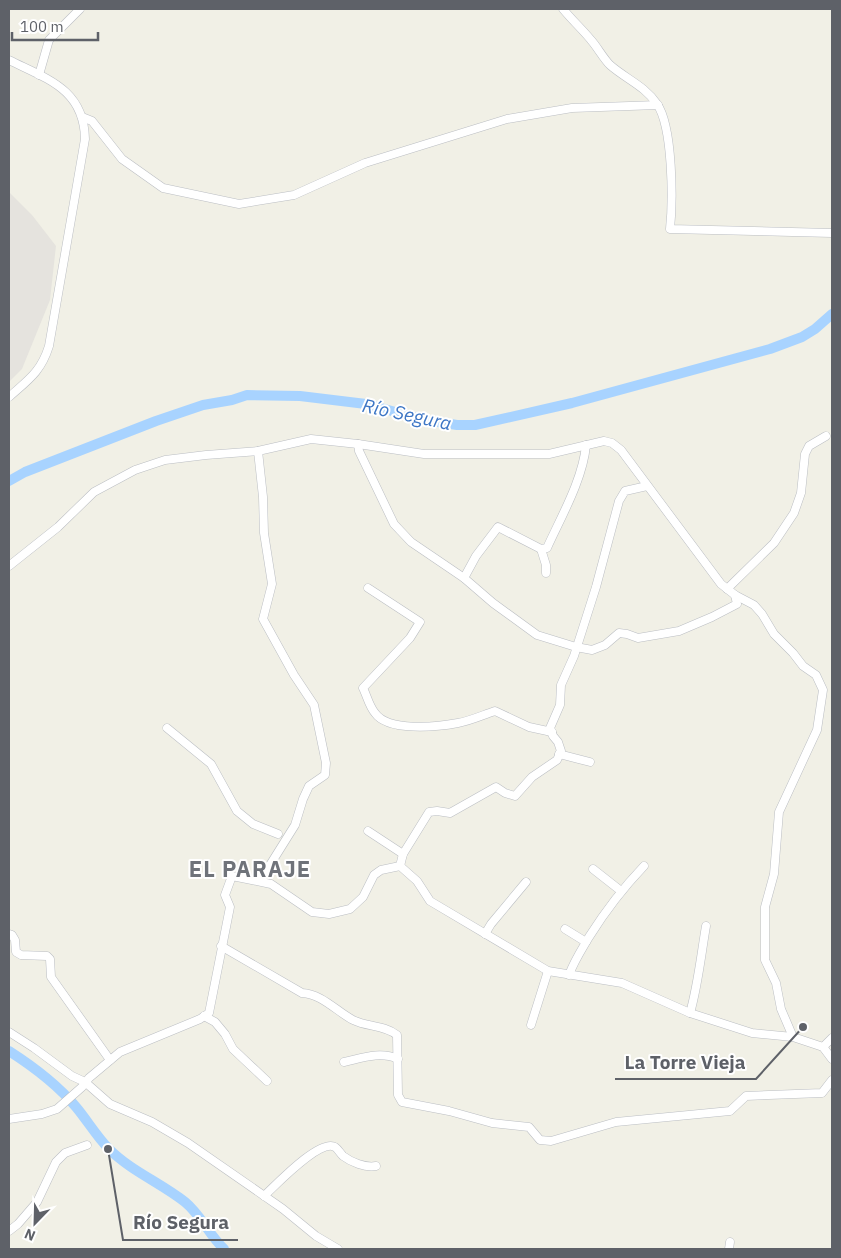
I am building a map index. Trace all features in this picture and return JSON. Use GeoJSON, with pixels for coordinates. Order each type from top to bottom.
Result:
{"type":"FeatureCollection","features":[{"type":"Feature","properties":{"kind":"street"},"geometry":{"type":"LineString","coordinates":[[39,75],[49,40],[80,9]]}},
{"type":"Feature","properties":{"kind":"street"},"geometry":{"type":"LineString","coordinates":[[563,9],[610,64],[646,90],[658,105],[663,116],[671,168],[670,229],[832,233]]}},
{"type":"Feature","properties":{"kind":"street"},"geometry":{"type":"LineString","coordinates":[[9,60],[62,88],[69,94],[80,111],[85,139],[49,346],[41,367],[35,375],[9,397]]}},
{"type":"Feature","properties":{"kind":"street"},"geometry":{"type":"LineString","coordinates":[[82,117],[92,121],[122,159],[162,188],[239,204],[294,195],[364,163],[506,119],[572,108],[658,105]]}},
{"type":"Feature","properties":{"kind":"street"},"geometry":{"type":"LineString","coordinates":[[728,590],[774,543],[794,513],[801,492],[805,454],[809,446],[826,436]]}},
{"type":"Feature","properties":{"kind":"street"},"geometry":{"type":"LineString","coordinates":[[9,566],[58,526],[94,492],[135,470],[164,460],[258,451],[311,439],[424,454],[549,454],[604,441],[612,443],[621,450],[721,584],[735,596],[754,605],[774,634],[794,653],[803,666],[816,676],[823,690],[817,730],[779,812],[774,874],[765,907],[766,960],[776,983],[781,1009],[793,1037]]}},
{"type":"Feature","properties":{"kind":"street"},"geometry":{"type":"LineString","coordinates":[[358,444],[359,451],[394,524],[411,542],[464,578],[493,603],[537,635],[592,650],[605,645],[619,633],[638,638],[678,631],[737,604],[735,596]]}},
{"type":"Feature","properties":{"kind":"street"},"geometry":{"type":"LineString","coordinates":[[541,550],[547,548],[571,495],[585,458],[586,446]]}},
{"type":"Feature","properties":{"kind":"street"},"geometry":{"type":"LineString","coordinates":[[258,451],[263,498],[264,533],[272,584],[263,619],[294,675],[314,705],[326,763],[325,775],[309,786],[295,826],[260,881]]}},
{"type":"Feature","properties":{"kind":"street"},"geometry":{"type":"LineString","coordinates":[[400,866],[403,854],[429,812],[437,811],[450,814],[496,787],[505,793],[515,796],[532,777],[557,760],[561,751],[550,728],[560,705],[561,685],[596,587],[619,501],[625,492],[647,486]]}},
{"type":"Feature","properties":{"kind":"street"},"geometry":{"type":"LineString","coordinates":[[464,578],[476,556],[498,527],[541,550],[546,565],[546,573]]}},
{"type":"Feature","properties":{"kind":"street"},"geometry":{"type":"LineString","coordinates":[[368,588],[420,622],[410,638],[363,688],[374,713],[384,722],[431,726],[459,723],[495,711],[529,727],[552,732]]}},
{"type":"Feature","properties":{"kind":"street"},"geometry":{"type":"LineString","coordinates":[[167,728],[211,764],[237,811],[253,824],[278,834]]}},
{"type":"Feature","properties":{"kind":"street"},"geometry":{"type":"LineString","coordinates":[[559,754],[590,762]]}},
{"type":"Feature","properties":{"kind":"street"},"geometry":{"type":"LineString","coordinates":[[368,831],[403,854]]}},
{"type":"Feature","properties":{"kind":"street"},"geometry":{"type":"LineString","coordinates":[[9,1119],[42,1114],[59,1108],[120,1052],[209,1013],[230,907],[225,895],[232,876],[271,884],[312,912],[328,914],[350,909],[364,897],[374,875],[381,870],[400,866]]}},
{"type":"Feature","properties":{"kind":"street"},"geometry":{"type":"LineString","coordinates":[[400,866],[417,881],[430,901],[548,971],[622,983],[690,1013],[752,1033],[793,1037],[823,1047],[832,1059]]}},
{"type":"Feature","properties":{"kind":"street"},"geometry":{"type":"LineString","coordinates":[[570,975],[573,964],[605,912],[644,866]]}},
{"type":"Feature","properties":{"kind":"street"},"geometry":{"type":"LineString","coordinates":[[593,869],[621,891]]}},
{"type":"Feature","properties":{"kind":"street"},"geometry":{"type":"LineString","coordinates":[[486,934],[491,924],[526,882]]}},
{"type":"Feature","properties":{"kind":"street"},"geometry":{"type":"LineString","coordinates":[[690,1013],[698,988],[698,973],[706,926]]}},
{"type":"Feature","properties":{"kind":"street"},"geometry":{"type":"LineString","coordinates":[[565,929],[586,942]]}},
{"type":"Feature","properties":{"kind":"street"},"geometry":{"type":"LineString","coordinates":[[9,934],[15,940],[16,952],[21,956],[47,956],[50,959],[51,977],[110,1060]]}},
{"type":"Feature","properties":{"kind":"street"},"geometry":{"type":"LineString","coordinates":[[221,946],[302,993],[312,994],[354,1021],[390,1030],[397,1035],[398,1095],[402,1102],[449,1111],[492,1123],[529,1127],[540,1140],[551,1142],[616,1122],[730,1111],[746,1096],[822,1093],[832,1080]]}},
{"type":"Feature","properties":{"kind":"street"},"geometry":{"type":"LineString","coordinates":[[531,1026],[548,971]]}},
{"type":"Feature","properties":{"kind":"street"},"geometry":{"type":"LineString","coordinates":[[204,1016],[215,1022],[225,1034],[233,1049],[267,1082]]}},
{"type":"Feature","properties":{"kind":"street"},"geometry":{"type":"LineString","coordinates":[[9,1032],[110,1104],[160,1126],[188,1143],[264,1196],[316,1236],[338,1249]]}},
{"type":"Feature","properties":{"kind":"street"},"geometry":{"type":"LineString","coordinates":[[823,1047],[832,1038]]}},
{"type":"Feature","properties":{"kind":"street"},"geometry":{"type":"LineString","coordinates":[[344,1062],[374,1055],[390,1056],[398,1059]]}},
{"type":"Feature","properties":{"kind":"street"},"geometry":{"type":"LineString","coordinates":[[9,1231],[18,1224],[37,1202],[56,1162],[65,1153],[87,1145]]}},
{"type":"Feature","properties":{"kind":"street"},"geometry":{"type":"LineString","coordinates":[[264,1196],[310,1155],[321,1148],[334,1147],[352,1162],[365,1166],[376,1166]]}},
{"type":"Feature","properties":{"kind":"shaded area"},"geometry":{"type":"Polygon","coordinates":[[[9,192],[32,215],[56,246],[50,300],[22,369],[9,382],[9,192]]]}},
{"type":"Feature","properties":{"kind":"waterway","name":"Río Segura"},"geometry":{"type":"LineString","coordinates":[[9,481],[25,472],[156,421],[203,405],[232,400],[247,395],[300,396],[366,404],[425,420],[457,425],[475,425],[572,403],[770,349],[802,337],[815,329],[832,314]]}},
{"type":"Feature","properties":{"kind":"waterway","name":"Río Segura"},"geometry":{"type":"LineString","coordinates":[[9,1051],[53,1083],[118,1157],[191,1207],[224,1249]]}},
{"type":"Feature","properties":{"kind":"place","name":"La Torre Vieja"},"geometry":{"type":"Point","coordinates":[803,1027]}},
{"type":"Feature","properties":{"kind":"place","name":"Río Segura"},"geometry":{"type":"Point","coordinates":[108,1149]}},
{"type":"Feature","properties":{"kind":"district","name":"EL PARAJE"},"geometry":{"type":"Point","coordinates":[250,869]}}]}
